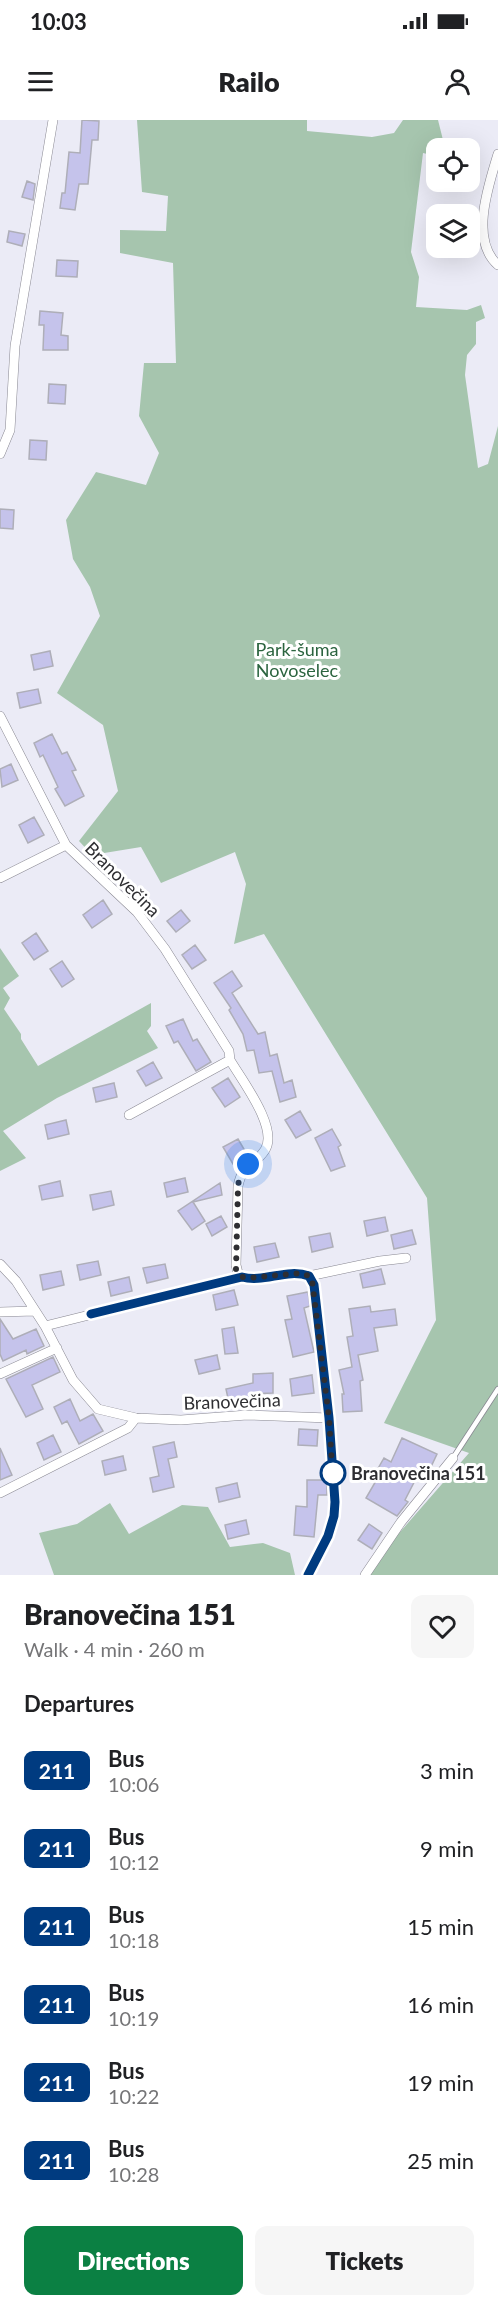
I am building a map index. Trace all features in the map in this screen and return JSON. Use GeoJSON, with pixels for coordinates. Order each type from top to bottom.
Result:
{"type":"FeatureCollection","features":[{"type":"Feature","properties":{"kind":"street"},"geometry":{"type":"LineString","coordinates":[[0,454],[10,430],[15,346],[53,120]]}},
{"type":"Feature","properties":{"kind":"street"},"geometry":{"type":"LineString","coordinates":[[498,154],[483,206],[485,241],[498,265]]}},
{"type":"Feature","properties":{"kind":"street","name":"Branovečina"},"geometry":{"type":"LineString","coordinates":[[0,716],[66,845],[137,912],[165,949],[224,1042],[229,1051],[230,1060],[261,1112],[267,1127],[266,1148],[240,1174],[238,1186],[236,1265],[242,1277]]}},
{"type":"Feature","properties":{"kind":"street"},"geometry":{"type":"LineString","coordinates":[[0,878],[66,845]]}},
{"type":"Feature","properties":{"kind":"street"},"geometry":{"type":"LineString","coordinates":[[129,1115],[230,1060]]}},
{"type":"Feature","properties":{"kind":"street"},"geometry":{"type":"LineString","coordinates":[[45,1326],[242,1277],[256,1279],[301,1273],[309,1276],[406,1258]]}},
{"type":"Feature","properties":{"kind":"street","name":"Branovečina"},"geometry":{"type":"LineString","coordinates":[[0,1264],[16,1281],[45,1326],[73,1380],[98,1409],[136,1418],[181,1420],[247,1414],[329,1418]]}},
{"type":"Feature","properties":{"kind":"street"},"geometry":{"type":"LineString","coordinates":[[308,1575],[328,1536],[334,1516],[329,1418],[314,1285],[309,1276]]}},
{"type":"Feature","properties":{"kind":"street"},"geometry":{"type":"LineString","coordinates":[[0,1312],[35,1311]]}},
{"type":"Feature","properties":{"kind":"street"},"geometry":{"type":"LineString","coordinates":[[0,1374],[57,1348]]}},
{"type":"Feature","properties":{"kind":"street"},"geometry":{"type":"LineString","coordinates":[[0,1493],[128,1428],[136,1418]]}},
{"type":"Feature","properties":{"kind":"street"},"geometry":{"type":"LineString","coordinates":[[364,1575],[401,1522],[453,1458]]}},
{"type":"Feature","properties":{"kind":"lane"},"geometry":{"type":"LineString","coordinates":[[453,1458],[498,1389]]}},
{"type":"Feature","properties":{"kind":"green space","name":"Park-šuma Novoselec"},"geometry":{"type":"Polygon","coordinates":[[[137,120],[307,120],[307,131],[372,137],[394,133],[403,120],[438,120],[442,138],[426,138],[426,154],[423,153],[411,252],[419,277],[416,307],[467,310],[481,305],[485,318],[476,322],[476,344],[467,355],[465,375],[478,468],[488,464],[498,426],[498,1575],[368,1575],[387,1547],[469,1453],[384,1423],[436,1320],[427,1198],[264,934],[234,944],[246,884],[235,852],[161,883],[141,847],[92,855],[79,841],[118,791],[103,725],[57,693],[100,616],[90,587],[73,559],[66,520],[96,472],[146,485],[159,453],[139,416],[144,363],[176,363],[173,263],[120,253],[120,230],[166,231],[168,196],[142,192],[137,120]]]}},
{"type":"Feature","properties":{"kind":"green space"},"geometry":{"type":"Polygon","coordinates":[[[0,948],[19,976],[3,988],[10,998],[4,1009],[38,1066],[151,1003],[151,1026],[147,1031],[158,1048],[57,1098],[3,1131],[26,1158],[0,1171],[0,948]]]}},
{"type":"Feature","properties":{"kind":"green space"},"geometry":{"type":"Polygon","coordinates":[[[110,1503],[129,1534],[182,1505],[208,1507],[230,1547],[263,1543],[290,1553],[295,1575],[54,1575],[39,1533],[77,1524],[110,1503]]]}},
{"type":"Feature","properties":{"kind":"building"},"geometry":{"type":"Polygon","coordinates":[[[82,120],[99,121],[98,140],[92,140],[88,184],[79,184],[75,210],[60,208],[62,193],[65,193],[69,152],[80,153],[82,120]]]}},
{"type":"Feature","properties":{"kind":"building"},"geometry":{"type":"Polygon","coordinates":[[[27,181],[35,184],[33,200],[22,197],[27,181]]]}},
{"type":"Feature","properties":{"kind":"building"},"geometry":{"type":"Polygon","coordinates":[[[9,231],[25,234],[22,246],[7,242],[9,231]]]}},
{"type":"Feature","properties":{"kind":"building"},"geometry":{"type":"Polygon","coordinates":[[[57,260],[78,261],[77,277],[56,276],[57,260]]]}},
{"type":"Feature","properties":{"kind":"building"},"geometry":{"type":"Polygon","coordinates":[[[40,311],[63,313],[61,335],[68,336],[68,350],[43,350],[44,325],[39,325],[40,311]]]}},
{"type":"Feature","properties":{"kind":"building"},"geometry":{"type":"Polygon","coordinates":[[[49,384],[66,385],[65,404],[48,403],[49,384]]]}},
{"type":"Feature","properties":{"kind":"building"},"geometry":{"type":"Polygon","coordinates":[[[30,440],[47,441],[46,460],[29,459],[30,440]]]}},
{"type":"Feature","properties":{"kind":"building"},"geometry":{"type":"Polygon","coordinates":[[[0,509],[14,510],[13,529],[0,528],[0,509]]]}},
{"type":"Feature","properties":{"kind":"building"},"geometry":{"type":"Polygon","coordinates":[[[50,651],[53,666],[34,670],[31,655],[50,651]]]}},
{"type":"Feature","properties":{"kind":"building"},"geometry":{"type":"Polygon","coordinates":[[[38,689],[41,703],[20,708],[17,693],[38,689]]]}},
{"type":"Feature","properties":{"kind":"building"},"geometry":{"type":"Polygon","coordinates":[[[52,734],[62,754],[67,752],[76,770],[72,771],[84,796],[65,806],[55,789],[58,787],[43,755],[40,757],[34,743],[52,734]]]}},
{"type":"Feature","properties":{"kind":"building"},"geometry":{"type":"Polygon","coordinates":[[[11,764],[18,780],[2,787],[0,769],[11,764]]]}},
{"type":"Feature","properties":{"kind":"building"},"geometry":{"type":"Polygon","coordinates":[[[34,817],[44,835],[28,843],[19,825],[34,817]]]}},
{"type":"Feature","properties":{"kind":"building"},"geometry":{"type":"Polygon","coordinates":[[[103,900],[112,914],[92,928],[83,915],[103,900]]]}},
{"type":"Feature","properties":{"kind":"building"},"geometry":{"type":"Polygon","coordinates":[[[181,910],[190,921],[176,932],[167,921],[181,910]]]}},
{"type":"Feature","properties":{"kind":"building"},"geometry":{"type":"Polygon","coordinates":[[[36,933],[48,951],[34,960],[22,943],[36,933]]]}},
{"type":"Feature","properties":{"kind":"building"},"geometry":{"type":"Polygon","coordinates":[[[195,945],[206,960],[192,969],[182,955],[195,945]]]}},
{"type":"Feature","properties":{"kind":"building"},"geometry":{"type":"Polygon","coordinates":[[[62,961],[74,979],[62,987],[50,969],[62,961]]]}},
{"type":"Feature","properties":{"kind":"building"},"geometry":{"type":"Polygon","coordinates":[[[232,971],[242,986],[232,993],[258,1034],[265,1032],[270,1056],[277,1054],[284,1083],[292,1080],[296,1097],[280,1102],[272,1071],[259,1073],[254,1050],[247,1051],[243,1034],[229,1010],[231,1008],[214,983],[232,971]]]}},
{"type":"Feature","properties":{"kind":"building"},"geometry":{"type":"Polygon","coordinates":[[[183,1019],[193,1041],[197,1039],[211,1062],[196,1071],[178,1041],[174,1043],[166,1026],[183,1019]]]}},
{"type":"Feature","properties":{"kind":"building"},"geometry":{"type":"Polygon","coordinates":[[[153,1062],[162,1078],[146,1086],[137,1071],[153,1062]]]}},
{"type":"Feature","properties":{"kind":"building"},"geometry":{"type":"Polygon","coordinates":[[[228,1078],[240,1097],[225,1107],[212,1088],[228,1078]]]}},
{"type":"Feature","properties":{"kind":"building"},"geometry":{"type":"Polygon","coordinates":[[[114,1083],[117,1097],[96,1102],[93,1088],[114,1083]]]}},
{"type":"Feature","properties":{"kind":"building"},"geometry":{"type":"Polygon","coordinates":[[[300,1111],[311,1130],[296,1138],[285,1120],[300,1111]]]}},
{"type":"Feature","properties":{"kind":"building"},"geometry":{"type":"Polygon","coordinates":[[[66,1120],[69,1134],[48,1139],[45,1125],[66,1120]]]}},
{"type":"Feature","properties":{"kind":"building"},"geometry":{"type":"Polygon","coordinates":[[[332,1129],[341,1145],[338,1147],[345,1166],[331,1171],[315,1138],[332,1129]]]}},
{"type":"Feature","properties":{"kind":"building"},"geometry":{"type":"Polygon","coordinates":[[[238,1139],[248,1156],[233,1164],[223,1147],[238,1139]]]}},
{"type":"Feature","properties":{"kind":"building"},"geometry":{"type":"Polygon","coordinates":[[[185,1178],[188,1192],[167,1197],[164,1183],[185,1178]]]}},
{"type":"Feature","properties":{"kind":"building"},"geometry":{"type":"Polygon","coordinates":[[[60,1181],[63,1196],[42,1200],[39,1186],[60,1181]]]}},
{"type":"Feature","properties":{"kind":"building"},"geometry":{"type":"Polygon","coordinates":[[[220,1183],[222,1195],[193,1202],[205,1221],[192,1230],[178,1211],[220,1183]]]}},
{"type":"Feature","properties":{"kind":"building"},"geometry":{"type":"Polygon","coordinates":[[[111,1191],[114,1205],[93,1210],[90,1195],[111,1191]]]}},
{"type":"Feature","properties":{"kind":"building"},"geometry":{"type":"Polygon","coordinates":[[[221,1216],[227,1227],[212,1236],[206,1224],[221,1216]]]}},
{"type":"Feature","properties":{"kind":"building"},"geometry":{"type":"Polygon","coordinates":[[[385,1217],[388,1231],[367,1236],[364,1221],[385,1217]]]}},
{"type":"Feature","properties":{"kind":"building"},"geometry":{"type":"Polygon","coordinates":[[[412,1230],[416,1244],[394,1249],[391,1235],[412,1230]]]}},
{"type":"Feature","properties":{"kind":"building"},"geometry":{"type":"Polygon","coordinates":[[[330,1233],[333,1247],[312,1252],[309,1237],[330,1233]]]}},
{"type":"Feature","properties":{"kind":"building"},"geometry":{"type":"Polygon","coordinates":[[[275,1243],[279,1257],[257,1262],[254,1247],[275,1243]]]}},
{"type":"Feature","properties":{"kind":"building"},"geometry":{"type":"Polygon","coordinates":[[[98,1261],[101,1275],[80,1280],[77,1265],[98,1261]]]}},
{"type":"Feature","properties":{"kind":"building"},"geometry":{"type":"Polygon","coordinates":[[[165,1264],[168,1278],[147,1283],[143,1268],[165,1264]]]}},
{"type":"Feature","properties":{"kind":"building"},"geometry":{"type":"Polygon","coordinates":[[[381,1269],[385,1284],[363,1288],[360,1274],[381,1269]]]}},
{"type":"Feature","properties":{"kind":"building"},"geometry":{"type":"Polygon","coordinates":[[[61,1271],[64,1285],[43,1290],[40,1275],[61,1271]]]}},
{"type":"Feature","properties":{"kind":"building"},"geometry":{"type":"Polygon","coordinates":[[[129,1277],[132,1291],[111,1296],[108,1282],[129,1277]]]}},
{"type":"Feature","properties":{"kind":"building"},"geometry":{"type":"Polygon","coordinates":[[[234,1290],[238,1305],[216,1310],[213,1295],[234,1290]]]}},
{"type":"Feature","properties":{"kind":"building"},"geometry":{"type":"Polygon","coordinates":[[[308,1292],[310,1306],[304,1308],[314,1352],[293,1357],[285,1320],[292,1319],[287,1296],[308,1292]]]}},
{"type":"Feature","properties":{"kind":"building"},"geometry":{"type":"Polygon","coordinates":[[[370,1306],[371,1312],[395,1309],[397,1325],[374,1328],[378,1351],[358,1355],[363,1380],[360,1381],[362,1411],[343,1412],[342,1394],[344,1394],[339,1370],[352,1367],[347,1337],[353,1336],[349,1309],[370,1306]]]}},
{"type":"Feature","properties":{"kind":"building"},"geometry":{"type":"Polygon","coordinates":[[[0,1319],[13,1339],[36,1329],[44,1346],[27,1354],[26,1350],[3,1361],[0,1354],[0,1319]]]}},
{"type":"Feature","properties":{"kind":"building"},"geometry":{"type":"Polygon","coordinates":[[[234,1327],[238,1353],[225,1354],[222,1329],[234,1327]]]}},
{"type":"Feature","properties":{"kind":"building"},"geometry":{"type":"Polygon","coordinates":[[[217,1355],[220,1369],[199,1374],[195,1360],[217,1355]]]}},
{"type":"Feature","properties":{"kind":"building"},"geometry":{"type":"Polygon","coordinates":[[[53,1357],[60,1372],[32,1385],[43,1409],[26,1417],[6,1379],[53,1357]]]}},
{"type":"Feature","properties":{"kind":"building"},"geometry":{"type":"Polygon","coordinates":[[[273,1373],[273,1393],[249,1394],[250,1398],[229,1403],[226,1389],[253,1383],[253,1374],[273,1373]]]}},
{"type":"Feature","properties":{"kind":"building"},"geometry":{"type":"Polygon","coordinates":[[[312,1375],[314,1393],[292,1396],[290,1379],[312,1375]]]}},
{"type":"Feature","properties":{"kind":"building"},"geometry":{"type":"Polygon","coordinates":[[[70,1399],[80,1421],[93,1414],[103,1431],[79,1444],[67,1421],[62,1424],[54,1407],[70,1399]]]}},
{"type":"Feature","properties":{"kind":"building"},"geometry":{"type":"Polygon","coordinates":[[[299,1429],[318,1430],[317,1446],[298,1445],[299,1429]]]}},
{"type":"Feature","properties":{"kind":"building"},"geometry":{"type":"Polygon","coordinates":[[[53,1435],[61,1452],[44,1460],[37,1443],[53,1435]]]}},
{"type":"Feature","properties":{"kind":"building"},"geometry":{"type":"Polygon","coordinates":[[[402,1438],[437,1454],[429,1471],[422,1467],[405,1500],[408,1502],[397,1516],[366,1498],[380,1474],[376,1472],[384,1458],[391,1462],[402,1438]]]}},
{"type":"Feature","properties":{"kind":"building"},"geometry":{"type":"Polygon","coordinates":[[[174,1442],[177,1457],[168,1459],[174,1487],[153,1492],[150,1478],[159,1476],[153,1447],[174,1442]]]}},
{"type":"Feature","properties":{"kind":"building"},"geometry":{"type":"Polygon","coordinates":[[[0,1448],[12,1475],[0,1480],[0,1448]]]}},
{"type":"Feature","properties":{"kind":"building"},"geometry":{"type":"Polygon","coordinates":[[[123,1456],[126,1470],[105,1475],[102,1461],[123,1456]]]}},
{"type":"Feature","properties":{"kind":"building"},"geometry":{"type":"Polygon","coordinates":[[[307,1480],[327,1480],[327,1495],[318,1495],[314,1537],[294,1535],[296,1506],[307,1507],[307,1480]]]}},
{"type":"Feature","properties":{"kind":"building"},"geometry":{"type":"Polygon","coordinates":[[[237,1483],[240,1497],[219,1502],[216,1488],[237,1483]]]}},
{"type":"Feature","properties":{"kind":"building"},"geometry":{"type":"Polygon","coordinates":[[[246,1520],[249,1534],[228,1539],[225,1525],[246,1520]]]}},
{"type":"Feature","properties":{"kind":"building"},"geometry":{"type":"Polygon","coordinates":[[[369,1524],[382,1533],[372,1549],[358,1540],[369,1524]]]}},
{"type":"Feature","properties":{"kind":"bus line","name":"211"},"geometry":{"type":"LineString","coordinates":[[91,1314],[242,1277],[256,1279],[292,1273],[309,1276],[314,1285],[329,1418],[335,1502],[334,1516],[328,1536],[308,1575]]}},
{"type":"Feature","properties":{"kind":"place","name":"Branovečina 151"},"geometry":{"type":"Point","coordinates":[333,1473]}},
{"type":"Feature","properties":{"kind":"route"},"geometry":{"type":"LineString","coordinates":[[248,1164],[240,1174],[238,1186],[236,1269],[242,1277],[256,1279],[301,1273],[312,1280],[329,1418],[333,1481],[333,1473]]}}]}
